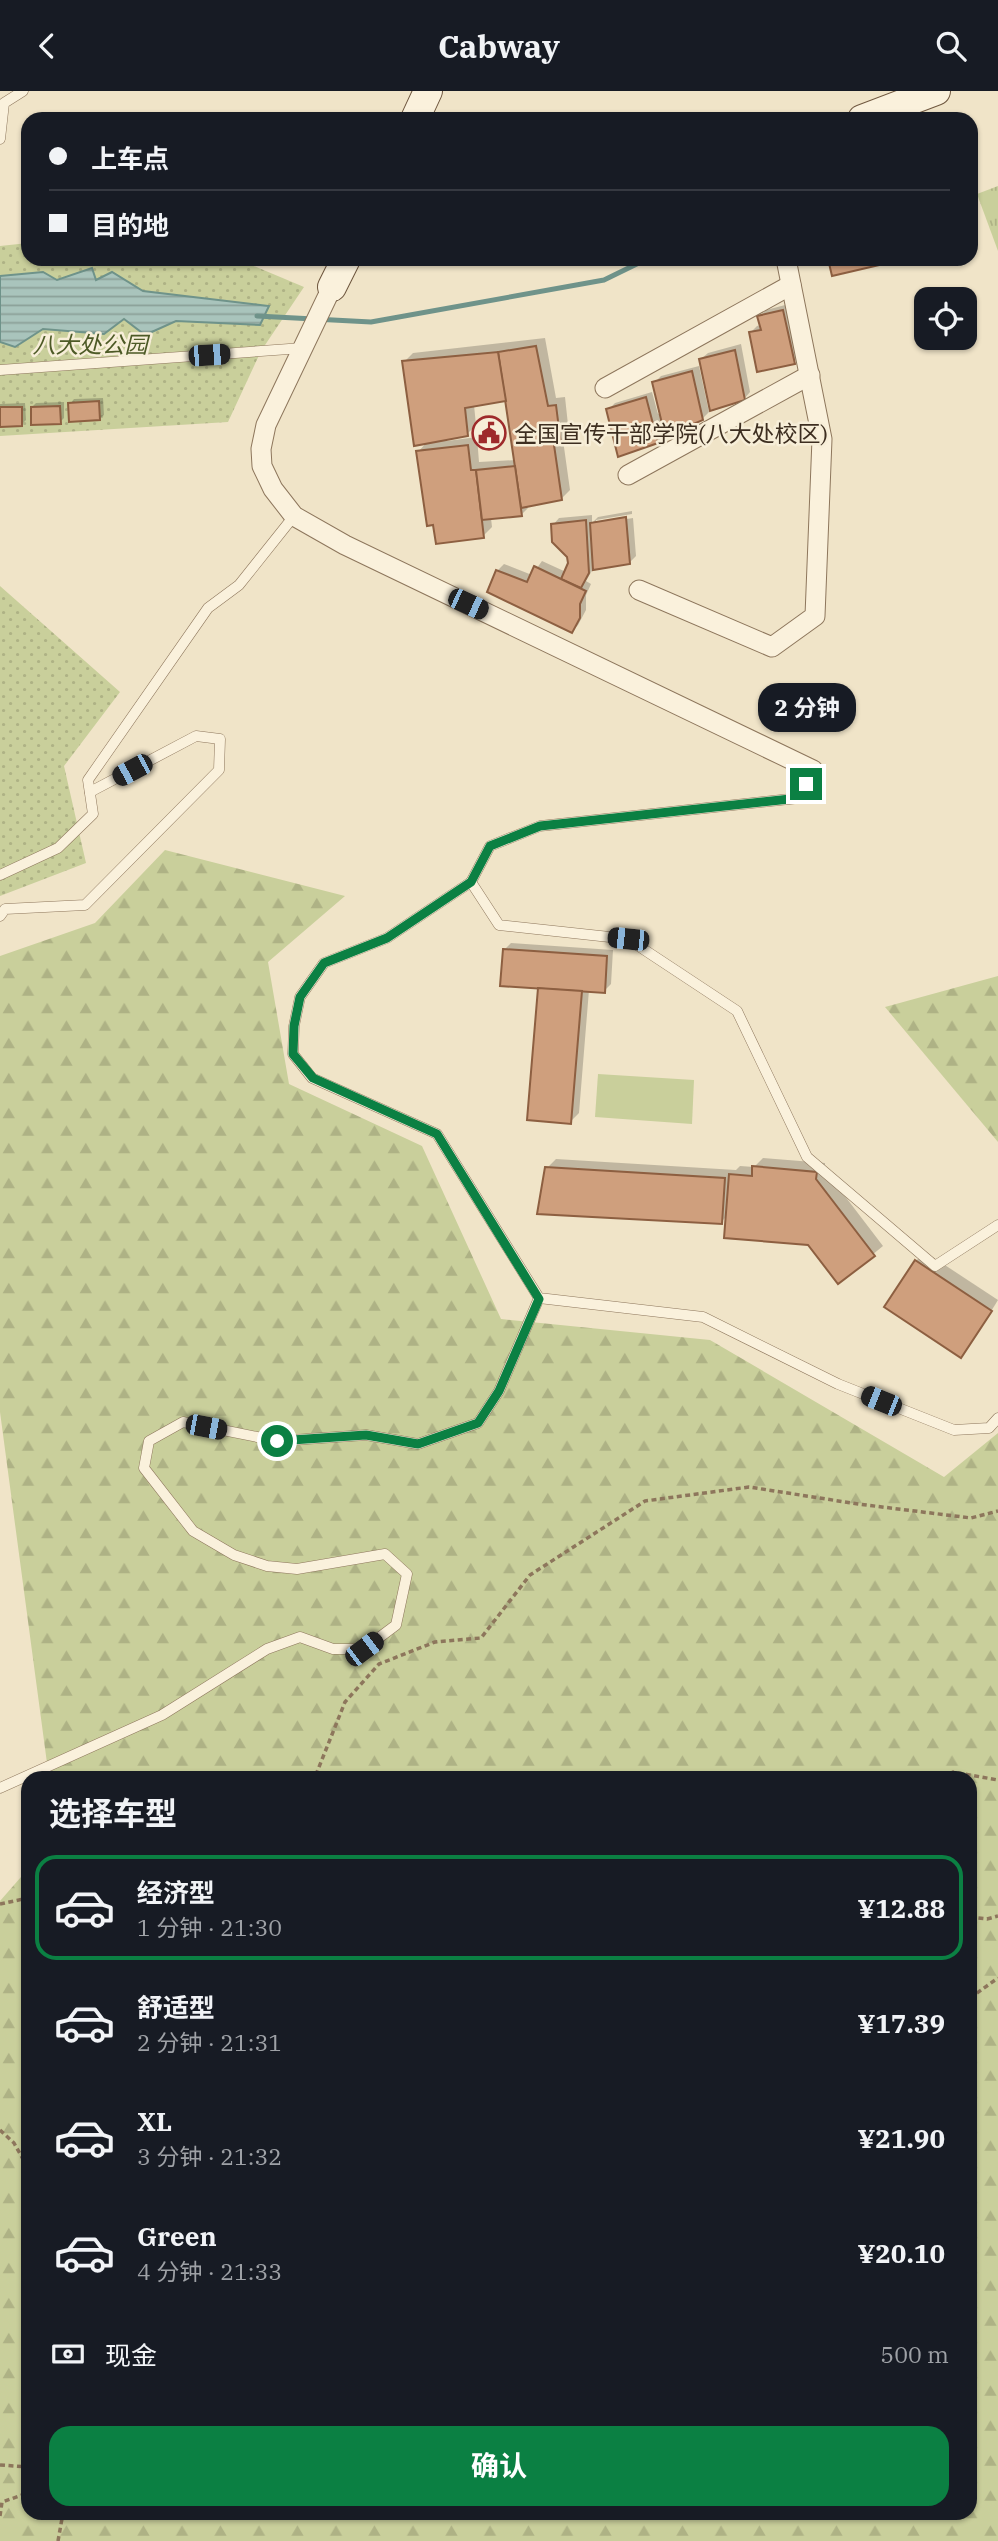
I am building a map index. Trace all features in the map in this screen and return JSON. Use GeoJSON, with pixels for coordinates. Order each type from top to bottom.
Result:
{"type":"FeatureCollection","features":[{"type":"Feature","properties":{"kind":"street"},"geometry":{"type":"LineString","coordinates":[[418,112],[428,91]]}},
{"type":"Feature","properties":{"kind":"street"},"geometry":{"type":"LineString","coordinates":[[880,112],[936,91]]}},
{"type":"Feature","properties":{"kind":"street"},"geometry":{"type":"LineString","coordinates":[[342,266],[266,425],[261,449],[262,466],[273,489],[294,516],[345,545],[813,770]]}},
{"type":"Feature","properties":{"kind":"street"},"geometry":{"type":"LineString","coordinates":[[639,590],[772,647],[815,616],[822,439],[787,266]]}},
{"type":"Feature","properties":{"kind":"street"},"geometry":{"type":"LineString","coordinates":[[605,389],[791,285]]}},
{"type":"Feature","properties":{"kind":"street"},"geometry":{"type":"LineString","coordinates":[[628,475],[810,375]]}},
{"type":"Feature","properties":{"kind":"lane"},"geometry":{"type":"LineString","coordinates":[[0,139],[4,103],[23,91]]}},
{"type":"Feature","properties":{"kind":"lane"},"geometry":{"type":"LineString","coordinates":[[0,370],[303,348]]}},
{"type":"Feature","properties":{"kind":"lane"},"geometry":{"type":"LineString","coordinates":[[0,875],[58,848],[93,814],[88,780],[208,608],[239,585],[294,516]]}},
{"type":"Feature","properties":{"kind":"lane"},"geometry":{"type":"LineString","coordinates":[[0,916],[5,909],[85,905],[219,770],[220,739],[196,736],[90,792]]}},
{"type":"Feature","properties":{"kind":"lane"},"geometry":{"type":"LineString","coordinates":[[539,1299],[437,1134],[313,1078],[293,1054],[294,1026],[300,997],[324,963],[387,938],[471,882],[490,846],[540,826],[799,798],[813,770]]}},
{"type":"Feature","properties":{"kind":"lane"},"geometry":{"type":"LineString","coordinates":[[471,882],[499,925],[628,939],[737,1011],[807,1157],[934,1266],[998,1225]]}},
{"type":"Feature","properties":{"kind":"lane"},"geometry":{"type":"LineString","coordinates":[[539,1299],[703,1317],[838,1384],[954,1430],[989,1428],[998,1418]]}},
{"type":"Feature","properties":{"kind":"lane"},"geometry":{"type":"LineString","coordinates":[[38,1771],[162,1715],[267,1649],[300,1637],[333,1649],[364,1649],[396,1625],[407,1574],[385,1554],[297,1569],[267,1566],[234,1555],[193,1531],[144,1468],[149,1441],[183,1422],[277,1441],[366,1435],[418,1444],[478,1423],[499,1391],[539,1299]]}},
{"type":"Feature","properties":{"kind":"lane"},"geometry":{"type":"LineString","coordinates":[[0,1788],[21,1779]]}},
{"type":"Feature","properties":{"kind":"path"},"geometry":{"type":"LineString","coordinates":[[317,1771],[345,1702],[379,1664],[435,1642],[481,1638],[530,1575],[645,1501],[749,1487],[971,1518],[998,1511]]}},
{"type":"Feature","properties":{"kind":"path"},"geometry":{"type":"LineString","coordinates":[[977,1776],[998,1780]]}},
{"type":"Feature","properties":{"kind":"path"},"geometry":{"type":"LineString","coordinates":[[0,1904],[21,1900]]}},
{"type":"Feature","properties":{"kind":"path"},"geometry":{"type":"LineString","coordinates":[[977,1918],[998,1916]]}},
{"type":"Feature","properties":{"kind":"path"},"geometry":{"type":"LineString","coordinates":[[977,1993],[998,1978]]}},
{"type":"Feature","properties":{"kind":"path"},"geometry":{"type":"LineString","coordinates":[[0,2130],[14,2143],[21,2156]]}},
{"type":"Feature","properties":{"kind":"path"},"geometry":{"type":"LineString","coordinates":[[0,2465],[21,2466]]}},
{"type":"Feature","properties":{"kind":"path"},"geometry":{"type":"LineString","coordinates":[[0,2517],[2,2502],[21,2495]]}},
{"type":"Feature","properties":{"kind":"path"},"geometry":{"type":"LineString","coordinates":[[58,2541],[62,2520]]}},
{"type":"Feature","properties":{"kind":"green space"},"geometry":{"type":"Polygon","coordinates":[[[998,186],[998,251],[978,197],[978,194],[998,186]]]}},
{"type":"Feature","properties":{"kind":"green space","name":"八大处公园"},"geometry":{"type":"Polygon","coordinates":[[[21,244],[21,266],[254,266],[304,287],[261,351],[228,422],[0,436],[0,246],[21,244]]]}},
{"type":"Feature","properties":{"kind":"green space"},"geometry":{"type":"Polygon","coordinates":[[[0,586],[120,692],[64,766],[86,863],[0,896],[0,586]]]}},
{"type":"Feature","properties":{"kind":"green space"},"geometry":{"type":"Polygon","coordinates":[[[165,850],[345,896],[268,962],[289,1084],[422,1146],[501,1319],[710,1340],[944,1477],[998,1433],[998,2541],[0,2541],[0,1901],[21,1877],[21,2520],[977,2520],[977,1771],[48,1771],[0,1412],[0,956],[95,923],[165,850]]]}},
{"type":"Feature","properties":{"kind":"green space"},"geometry":{"type":"Polygon","coordinates":[[[998,976],[998,1142],[885,1007],[998,976]]]}},
{"type":"Feature","properties":{"kind":"green space"},"geometry":{"type":"Polygon","coordinates":[[[598,1074],[694,1080],[692,1124],[595,1117],[598,1074]]]}},
{"type":"Feature","properties":{"kind":"water"},"geometry":{"type":"Polygon","coordinates":[[[92,268],[96,280],[112,272],[143,291],[269,306],[260,325],[176,321],[145,335],[124,319],[104,334],[43,329],[15,347],[0,342],[0,276],[43,272],[57,280],[92,268]]]}},
{"type":"Feature","properties":{"kind":"building"},"geometry":{"type":"Polygon","coordinates":[[[830,266],[875,266],[832,276],[830,266]]]}},
{"type":"Feature","properties":{"kind":"building"},"geometry":{"type":"Polygon","coordinates":[[[783,310],[795,364],[757,372],[749,332],[761,330],[757,316],[783,310]]]}},
{"type":"Feature","properties":{"kind":"building"},"geometry":{"type":"Polygon","coordinates":[[[536,346],[548,406],[556,405],[561,445],[554,445],[562,500],[521,508],[498,352],[536,346]]]}},
{"type":"Feature","properties":{"kind":"building"},"geometry":{"type":"Polygon","coordinates":[[[735,350],[745,400],[710,411],[699,359],[735,350]]]}},
{"type":"Feature","properties":{"kind":"building"},"geometry":{"type":"Polygon","coordinates":[[[498,352],[506,401],[465,408],[468,436],[414,446],[402,361],[498,352]]]}},
{"type":"Feature","properties":{"kind":"building"},"geometry":{"type":"Polygon","coordinates":[[[692,371],[703,420],[665,436],[652,382],[692,371]]]}},
{"type":"Feature","properties":{"kind":"building"},"geometry":{"type":"Polygon","coordinates":[[[646,397],[658,443],[618,457],[606,409],[646,397]]]}},
{"type":"Feature","properties":{"kind":"building"},"geometry":{"type":"Polygon","coordinates":[[[99,401],[100,420],[69,422],[68,403],[99,401]]]}},
{"type":"Feature","properties":{"kind":"building"},"geometry":{"type":"Polygon","coordinates":[[[60,406],[61,424],[31,425],[31,407],[60,406]]]}},
{"type":"Feature","properties":{"kind":"building"},"geometry":{"type":"Polygon","coordinates":[[[0,407],[22,407],[22,426],[0,427],[0,407]]]}},
{"type":"Feature","properties":{"kind":"building"},"geometry":{"type":"Polygon","coordinates":[[[468,445],[471,470],[476,470],[484,538],[436,544],[433,525],[427,526],[416,451],[468,445]]]}},
{"type":"Feature","properties":{"kind":"building"},"geometry":{"type":"Polygon","coordinates":[[[515,466],[522,516],[482,520],[476,470],[515,466]]]}},
{"type":"Feature","properties":{"kind":"building"},"geometry":{"type":"Polygon","coordinates":[[[626,517],[630,564],[593,570],[590,523],[626,517]]]}},
{"type":"Feature","properties":{"kind":"building"},"geometry":{"type":"Polygon","coordinates":[[[586,520],[589,573],[581,588],[561,579],[568,563],[567,557],[552,542],[551,524],[586,520]]]}},
{"type":"Feature","properties":{"kind":"building"},"geometry":{"type":"Polygon","coordinates":[[[534,566],[586,591],[580,604],[580,618],[572,633],[487,592],[496,570],[527,582],[534,566]]]}},
{"type":"Feature","properties":{"kind":"building"},"geometry":{"type":"Polygon","coordinates":[[[503,949],[607,956],[605,993],[500,986],[503,949]]]}},
{"type":"Feature","properties":{"kind":"building"},"geometry":{"type":"Polygon","coordinates":[[[538,988],[582,991],[571,1124],[527,1120],[538,988]]]}},
{"type":"Feature","properties":{"kind":"building"},"geometry":{"type":"Polygon","coordinates":[[[752,1166],[817,1172],[816,1179],[875,1256],[838,1284],[808,1245],[724,1238],[729,1174],[752,1176],[752,1166]]]}},
{"type":"Feature","properties":{"kind":"building"},"geometry":{"type":"Polygon","coordinates":[[[545,1167],[725,1178],[722,1224],[537,1214],[545,1167]]]}},
{"type":"Feature","properties":{"kind":"building"},"geometry":{"type":"Polygon","coordinates":[[[915,1260],[992,1311],[961,1358],[884,1307],[915,1260]]]}},
{"type":"Feature","properties":{"kind":"waterway"},"geometry":{"type":"LineString","coordinates":[[257,316],[371,322],[604,280],[633,266]]}},
{"type":"Feature","properties":{"kind":"place","name":"全国宣传干部学院(八大处校区)"},"geometry":{"type":"Point","coordinates":[489,433]}},
{"type":"Feature","properties":{"kind":"route"},"geometry":{"type":"LineString","coordinates":[[277,1441],[366,1435],[418,1444],[478,1423],[499,1391],[539,1299],[437,1134],[313,1078],[293,1054],[294,1026],[300,997],[324,963],[387,938],[471,882],[490,846],[540,826],[799,798],[806,784]]}}]}
